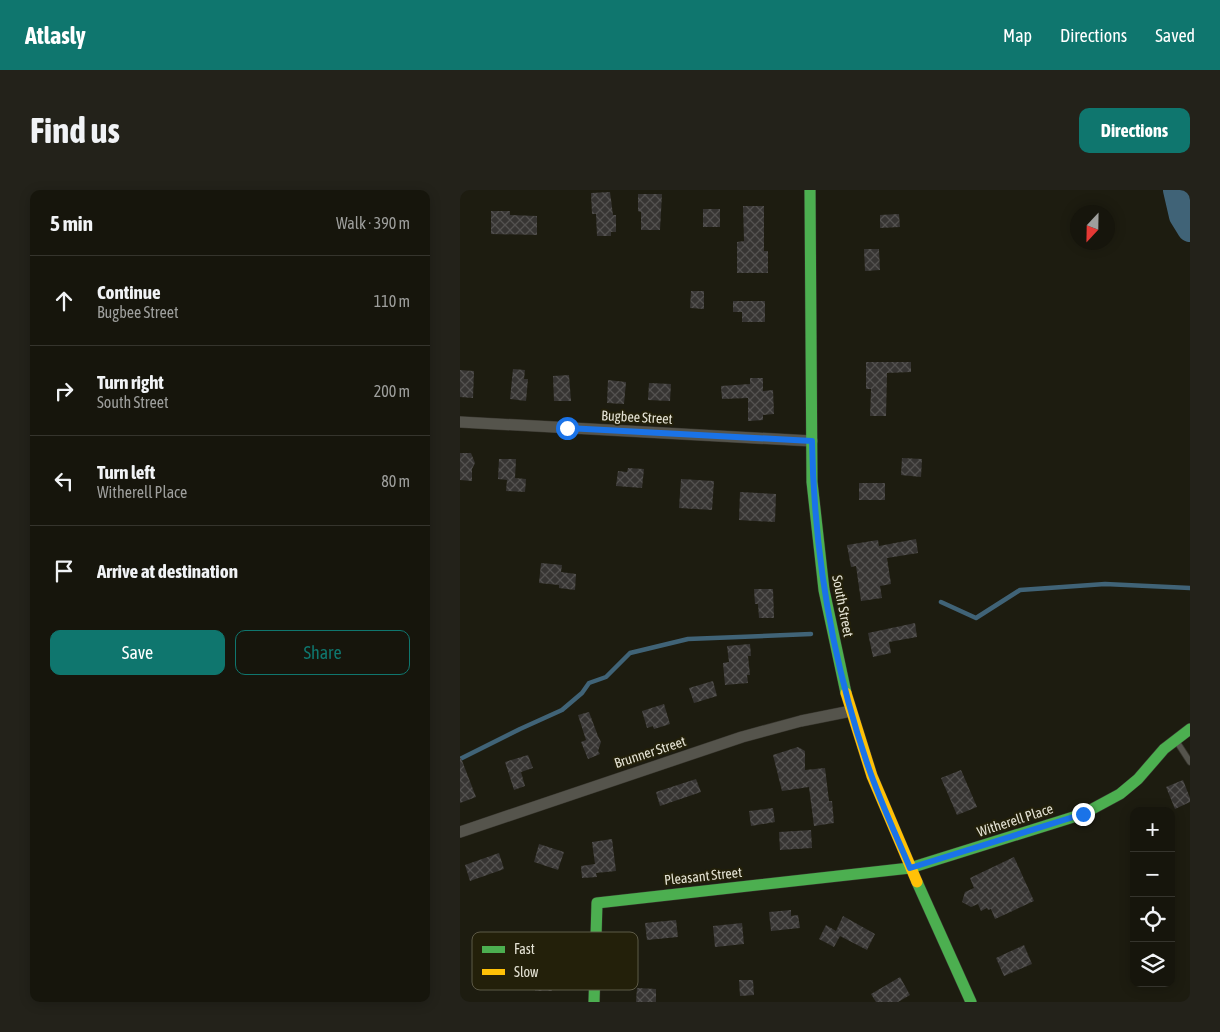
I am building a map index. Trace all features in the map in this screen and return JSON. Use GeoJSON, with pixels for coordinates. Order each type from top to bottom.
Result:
{"type":"FeatureCollection","features":[{"type":"Feature","properties":{"kind":"main road","name":"South Street"},"geometry":{"type":"LineString","coordinates":[[810,190],[814,514],[834,639],[851,711],[869,769],[910,868],[971,1002]]}},
{"type":"Feature","properties":{"kind":"main road","name":"Witherell Place"},"geometry":{"type":"LineString","coordinates":[[910,868],[1083,814],[1102,805],[1120,794],[1138,779],[1164,749],[1190,729]]}},
{"type":"Feature","properties":{"kind":"main road","name":"Pleasant Street"},"geometry":{"type":"LineString","coordinates":[[596,932],[597,903],[910,868]]}},
{"type":"Feature","properties":{"kind":"street","name":"Bugbee Street"},"geometry":{"type":"LineString","coordinates":[[460,422],[812,441]]}},
{"type":"Feature","properties":{"kind":"street","name":"Brunner Street"},"geometry":{"type":"LineString","coordinates":[[460,832],[742,737],[801,720],[851,711]]}},
{"type":"Feature","properties":{"kind":"lane"},"geometry":{"type":"LineString","coordinates":[[1176,740],[1190,762]]}},
{"type":"Feature","properties":{"kind":"building"},"geometry":{"type":"Polygon","coordinates":[[[610,192],[613,215],[616,215],[616,232],[611,232],[611,236],[597,236],[596,214],[592,214],[591,193],[610,192]]]}},
{"type":"Feature","properties":{"kind":"building"},"geometry":{"type":"Polygon","coordinates":[[[638,194],[662,194],[660,230],[641,230],[638,194]]]}},
{"type":"Feature","properties":{"kind":"building"},"geometry":{"type":"Polygon","coordinates":[[[743,206],[764,206],[764,251],[768,251],[768,273],[737,273],[737,242],[744,241],[743,206]]]}},
{"type":"Feature","properties":{"kind":"building"},"geometry":{"type":"Polygon","coordinates":[[[703,209],[720,209],[720,227],[703,227],[703,209]]]}},
{"type":"Feature","properties":{"kind":"building"},"geometry":{"type":"Polygon","coordinates":[[[491,211],[510,211],[510,215],[537,216],[537,235],[491,234],[491,211]]]}},
{"type":"Feature","properties":{"kind":"building"},"geometry":{"type":"Polygon","coordinates":[[[899,214],[900,227],[880,228],[880,215],[899,214]]]}},
{"type":"Feature","properties":{"kind":"building"},"geometry":{"type":"Polygon","coordinates":[[[864,249],[879,249],[880,270],[865,271],[864,249]]]}},
{"type":"Feature","properties":{"kind":"building"},"geometry":{"type":"Polygon","coordinates":[[[691,291],[704,291],[704,309],[690,308],[691,291]]]}},
{"type":"Feature","properties":{"kind":"building"},"geometry":{"type":"Polygon","coordinates":[[[733,301],[765,301],[765,322],[742,322],[742,312],[733,312],[733,301]]]}},
{"type":"Feature","properties":{"kind":"building"},"geometry":{"type":"Polygon","coordinates":[[[866,362],[911,362],[911,372],[887,373],[886,416],[870,416],[871,389],[866,389],[866,362]]]}},
{"type":"Feature","properties":{"kind":"building"},"geometry":{"type":"Polygon","coordinates":[[[513,369],[525,370],[524,379],[528,379],[526,401],[510,399],[513,369]]]}},
{"type":"Feature","properties":{"kind":"building"},"geometry":{"type":"Polygon","coordinates":[[[460,370],[474,371],[473,398],[460,397],[460,370]]]}},
{"type":"Feature","properties":{"kind":"building"},"geometry":{"type":"Polygon","coordinates":[[[569,375],[571,401],[554,401],[553,376],[569,375]]]}},
{"type":"Feature","properties":{"kind":"building"},"geometry":{"type":"Polygon","coordinates":[[[750,378],[763,378],[763,391],[773,390],[774,414],[763,415],[763,420],[748,421],[748,398],[722,399],[721,386],[750,384],[750,378]]]}},
{"type":"Feature","properties":{"kind":"building"},"geometry":{"type":"Polygon","coordinates":[[[608,380],[626,382],[624,404],[607,403],[608,380]]]}},
{"type":"Feature","properties":{"kind":"building"},"geometry":{"type":"Polygon","coordinates":[[[649,383],[671,384],[670,401],[648,400],[649,383]]]}},
{"type":"Feature","properties":{"kind":"building"},"geometry":{"type":"Polygon","coordinates":[[[460,453],[471,453],[475,463],[472,469],[472,481],[460,480],[460,453]]]}},
{"type":"Feature","properties":{"kind":"building"},"geometry":{"type":"Polygon","coordinates":[[[902,458],[922,459],[921,477],[901,475],[902,458]]]}},
{"type":"Feature","properties":{"kind":"building"},"geometry":{"type":"Polygon","coordinates":[[[499,459],[516,459],[515,478],[526,479],[525,492],[506,491],[507,480],[498,479],[499,459]]]}},
{"type":"Feature","properties":{"kind":"building"},"geometry":{"type":"Polygon","coordinates":[[[628,468],[644,469],[642,488],[616,486],[618,471],[627,472],[628,468]]]}},
{"type":"Feature","properties":{"kind":"building"},"geometry":{"type":"Polygon","coordinates":[[[681,479],[714,481],[712,510],[679,508],[681,479]]]}},
{"type":"Feature","properties":{"kind":"building"},"geometry":{"type":"Polygon","coordinates":[[[859,483],[885,483],[885,500],[859,500],[859,483]]]}},
{"type":"Feature","properties":{"kind":"building"},"geometry":{"type":"Polygon","coordinates":[[[740,492],[776,494],[775,522],[739,520],[740,492]]]}},
{"type":"Feature","properties":{"kind":"building"},"geometry":{"type":"Polygon","coordinates":[[[916,539],[918,553],[887,558],[891,584],[880,586],[882,598],[861,601],[856,566],[851,567],[847,545],[878,540],[879,546],[916,539]]]}},
{"type":"Feature","properties":{"kind":"building"},"geometry":{"type":"Polygon","coordinates":[[[541,563],[562,565],[561,572],[576,574],[575,590],[559,588],[559,585],[539,583],[541,563]]]}},
{"type":"Feature","properties":{"kind":"building"},"geometry":{"type":"Polygon","coordinates":[[[754,589],[773,589],[774,618],[759,618],[758,604],[755,604],[754,589]]]}},
{"type":"Feature","properties":{"kind":"building"},"geometry":{"type":"Polygon","coordinates":[[[915,623],[917,637],[889,642],[891,653],[873,657],[868,633],[915,623]]]}},
{"type":"Feature","properties":{"kind":"building"},"geometry":{"type":"Polygon","coordinates":[[[750,644],[751,656],[748,656],[750,675],[747,675],[748,683],[725,685],[723,663],[729,662],[727,646],[750,644]]]}},
{"type":"Feature","properties":{"kind":"building"},"geometry":{"type":"Polygon","coordinates":[[[713,681],[717,696],[694,703],[689,688],[713,681]]]}},
{"type":"Feature","properties":{"kind":"building"},"geometry":{"type":"Polygon","coordinates":[[[664,704],[670,724],[654,729],[653,726],[647,728],[642,711],[664,704]]]}},
{"type":"Feature","properties":{"kind":"building"},"geometry":{"type":"Polygon","coordinates":[[[589,712],[601,742],[598,751],[600,754],[588,759],[581,742],[586,740],[578,715],[589,712]]]}},
{"type":"Feature","properties":{"kind":"building"},"geometry":{"type":"Polygon","coordinates":[[[798,747],[805,751],[805,770],[825,768],[829,801],[832,801],[834,823],[814,826],[809,787],[782,791],[773,755],[798,747]]]}},
{"type":"Feature","properties":{"kind":"building"},"geometry":{"type":"Polygon","coordinates":[[[528,755],[533,768],[521,772],[525,786],[514,790],[505,762],[528,755]]]}},
{"type":"Feature","properties":{"kind":"building"},"geometry":{"type":"Polygon","coordinates":[[[460,758],[476,797],[460,803],[460,758]]]}},
{"type":"Feature","properties":{"kind":"building"},"geometry":{"type":"Polygon","coordinates":[[[961,770],[977,807],[957,815],[941,778],[961,770]]]}},
{"type":"Feature","properties":{"kind":"building"},"geometry":{"type":"Polygon","coordinates":[[[696,779],[701,792],[660,806],[656,792],[696,779]]]}},
{"type":"Feature","properties":{"kind":"building"},"geometry":{"type":"Polygon","coordinates":[[[1183,780],[1190,802],[1175,809],[1166,787],[1183,780]]]}},
{"type":"Feature","properties":{"kind":"building"},"geometry":{"type":"Polygon","coordinates":[[[773,808],[775,822],[751,826],[749,811],[773,808]]]}},
{"type":"Feature","properties":{"kind":"building"},"geometry":{"type":"Polygon","coordinates":[[[811,830],[812,848],[780,850],[779,832],[811,830]]]}},
{"type":"Feature","properties":{"kind":"building"},"geometry":{"type":"Polygon","coordinates":[[[612,839],[616,871],[596,873],[597,877],[582,878],[581,866],[595,864],[592,842],[612,839]]]}},
{"type":"Feature","properties":{"kind":"building"},"geometry":{"type":"Polygon","coordinates":[[[539,844],[564,852],[558,870],[534,862],[539,844]]]}},
{"type":"Feature","properties":{"kind":"building"},"geometry":{"type":"Polygon","coordinates":[[[499,853],[504,869],[470,881],[465,865],[499,853]]]}},
{"type":"Feature","properties":{"kind":"building"},"geometry":{"type":"Polygon","coordinates":[[[1014,857],[1034,901],[995,919],[991,909],[988,910],[987,908],[981,911],[978,904],[971,907],[962,902],[965,892],[974,888],[970,878],[1014,857]]]}},
{"type":"Feature","properties":{"kind":"building"},"geometry":{"type":"Polygon","coordinates":[[[791,910],[791,916],[798,915],[800,928],[771,931],[769,912],[791,910]]]}},
{"type":"Feature","properties":{"kind":"building"},"geometry":{"type":"Polygon","coordinates":[[[843,916],[875,934],[867,950],[840,936],[834,947],[819,939],[826,925],[836,931],[843,916]]]}},
{"type":"Feature","properties":{"kind":"building"},"geometry":{"type":"Polygon","coordinates":[[[676,920],[678,937],[647,940],[645,923],[676,920]]]}},
{"type":"Feature","properties":{"kind":"building"},"geometry":{"type":"Polygon","coordinates":[[[742,923],[744,944],[715,947],[713,926],[742,923]]]}},
{"type":"Feature","properties":{"kind":"building"},"geometry":{"type":"Polygon","coordinates":[[[1024,945],[1032,964],[1004,976],[996,958],[1024,945]]]}},
{"type":"Feature","properties":{"kind":"building"},"geometry":{"type":"Polygon","coordinates":[[[900,977],[910,995],[898,1002],[876,1002],[871,994],[900,977]]]}},
{"type":"Feature","properties":{"kind":"building"},"geometry":{"type":"Polygon","coordinates":[[[739,980],[753,980],[754,995],[740,996],[739,980]]]}},
{"type":"Feature","properties":{"kind":"building"},"geometry":{"type":"Polygon","coordinates":[[[638,988],[656,989],[656,1002],[636,1002],[638,988]]]}},
{"type":"Feature","properties":{"kind":"building"},"geometry":{"type":"Polygon","coordinates":[[[535,990],[552,990],[552,991],[535,990]]]}},
{"type":"Feature","properties":{"kind":"waterway"},"geometry":{"type":"LineString","coordinates":[[1176,190],[1182,216],[1190,229]]}},
{"type":"Feature","properties":{"kind":"waterway"},"geometry":{"type":"LineString","coordinates":[[941,602],[976,618],[1020,590],[1105,584],[1190,588]]}},
{"type":"Feature","properties":{"kind":"waterway"},"geometry":{"type":"LineString","coordinates":[[460,759],[562,710],[582,693],[589,683],[606,677],[630,653],[688,639],[811,634]]}},
{"type":"Feature","properties":{"kind":"traffic: fast"},"geometry":{"type":"LineString","coordinates":[[810,190],[812,482],[824,590],[846,693]]}},
{"type":"Feature","properties":{"kind":"traffic: fast"},"geometry":{"type":"LineString","coordinates":[[596,932],[597,903],[910,868],[1083,814],[1120,794],[1138,779],[1164,749],[1190,729]]}},
{"type":"Feature","properties":{"kind":"traffic: fast"},"geometry":{"type":"LineString","coordinates":[[917,882],[971,1002]]}},
{"type":"Feature","properties":{"kind":"traffic: fast"},"geometry":{"type":"LineString","coordinates":[[594,990],[594,1002]]}},
{"type":"Feature","properties":{"kind":"traffic: slow"},"geometry":{"type":"LineString","coordinates":[[846,693],[872,776],[917,882]]}},
{"type":"Feature","properties":{"kind":"route"},"geometry":{"type":"LineString","coordinates":[[567,428],[812,441],[812,482],[815,522],[825,596],[841,673],[869,769],[910,868],[1083,814]]}}]}
